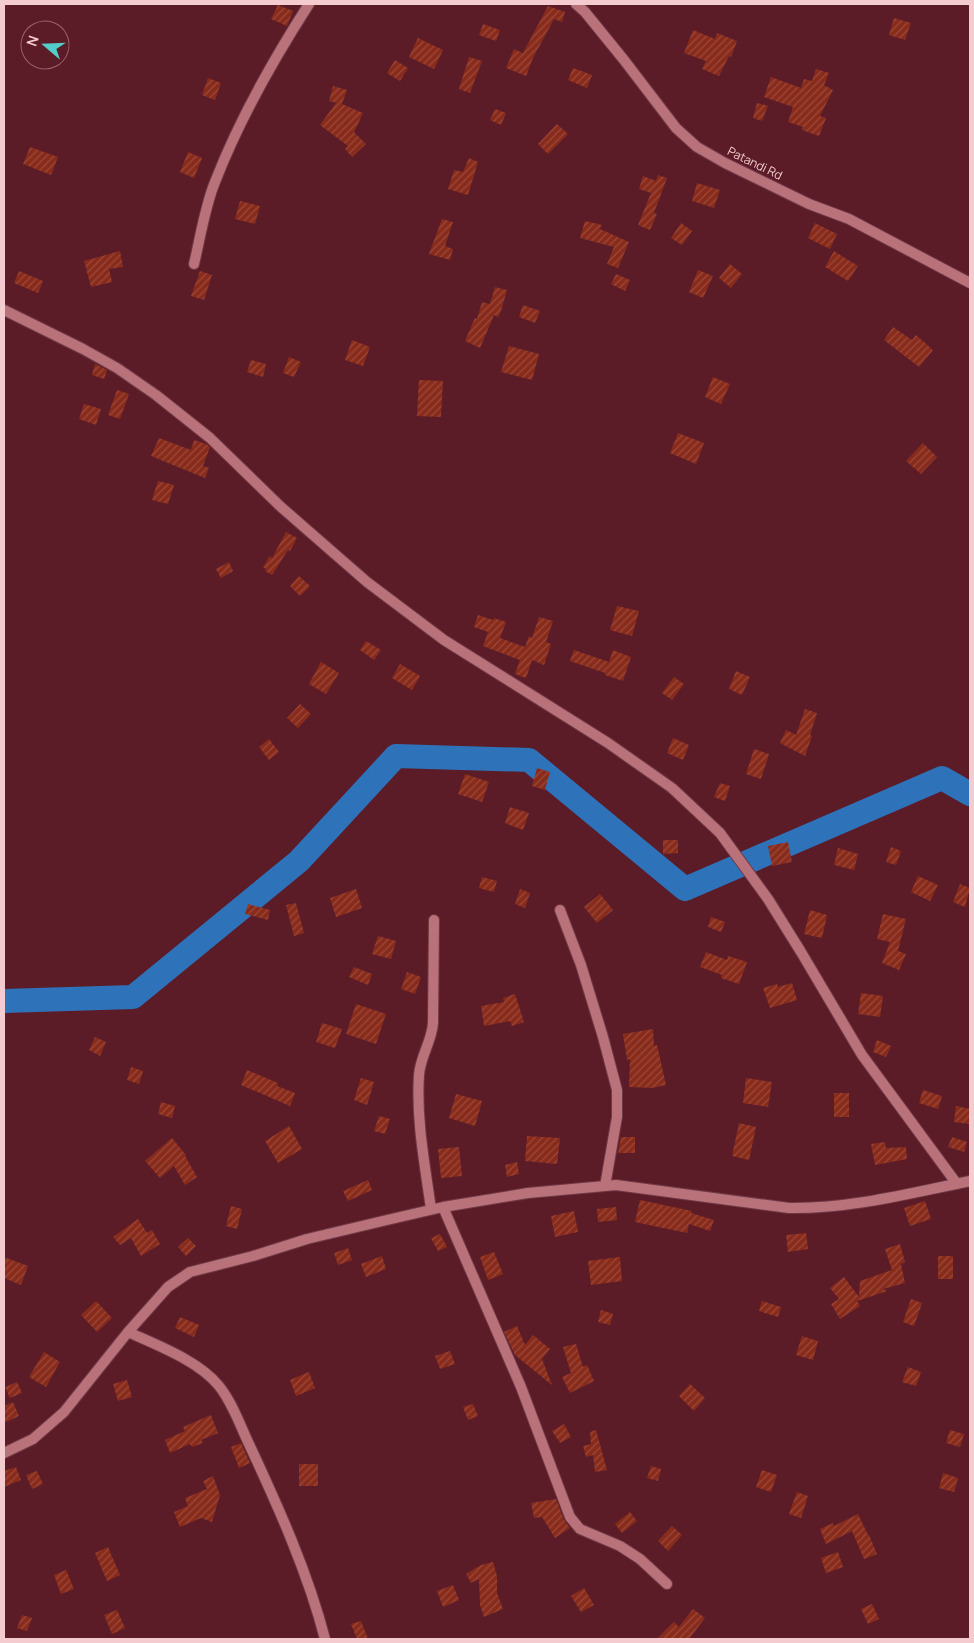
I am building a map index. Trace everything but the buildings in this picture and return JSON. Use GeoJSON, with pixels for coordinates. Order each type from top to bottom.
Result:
{"type":"FeatureCollection","features":[{"type":"Feature","properties":{"kind":"street"},"geometry":{"type":"LineString","coordinates":[[194,264],[214,184],[241,123],[309,4]]}},
{"type":"Feature","properties":{"kind":"street","name":"Patandi Rd"},"geometry":{"type":"LineString","coordinates":[[576,4],[585,12],[624,60],[676,128],[697,147],[725,164],[810,204],[849,219],[970,283]]}},
{"type":"Feature","properties":{"kind":"street"},"geometry":{"type":"LineString","coordinates":[[4,310],[84,349],[117,368],[156,395],[210,438],[281,507],[367,582],[444,640],[608,743],[672,788],[720,833],[768,899],[862,1055],[957,1184]]}},
{"type":"Feature","properties":{"kind":"street"},"geometry":{"type":"LineString","coordinates":[[560,910],[581,965],[603,1037],[616,1090],[617,1118],[605,1186]]}},
{"type":"Feature","properties":{"kind":"street"},"geometry":{"type":"LineString","coordinates":[[431,1209],[419,1120],[421,1062],[433,1028],[434,920]]}},
{"type":"Feature","properties":{"kind":"street"},"geometry":{"type":"LineString","coordinates":[[4,1453],[33,1439],[64,1412],[128,1332],[168,1287],[190,1272],[253,1256],[307,1239],[431,1209],[528,1193],[616,1185],[789,1208],[817,1208],[899,1196],[970,1181]]}},
{"type":"Feature","properties":{"kind":"street"},"geometry":{"type":"LineString","coordinates":[[443,1207],[521,1387],[570,1517],[580,1529],[620,1546],[640,1559],[667,1584]]}},
{"type":"Feature","properties":{"kind":"street"},"geometry":{"type":"LineString","coordinates":[[128,1332],[174,1353],[208,1375],[228,1399],[304,1571],[325,1639]]}},
{"type":"Feature","properties":{"kind":"waterway"},"geometry":{"type":"LineString","coordinates":[[4,1001],[133,997],[299,861],[396,756],[529,760],[685,889],[942,778],[970,794]]}}]}
